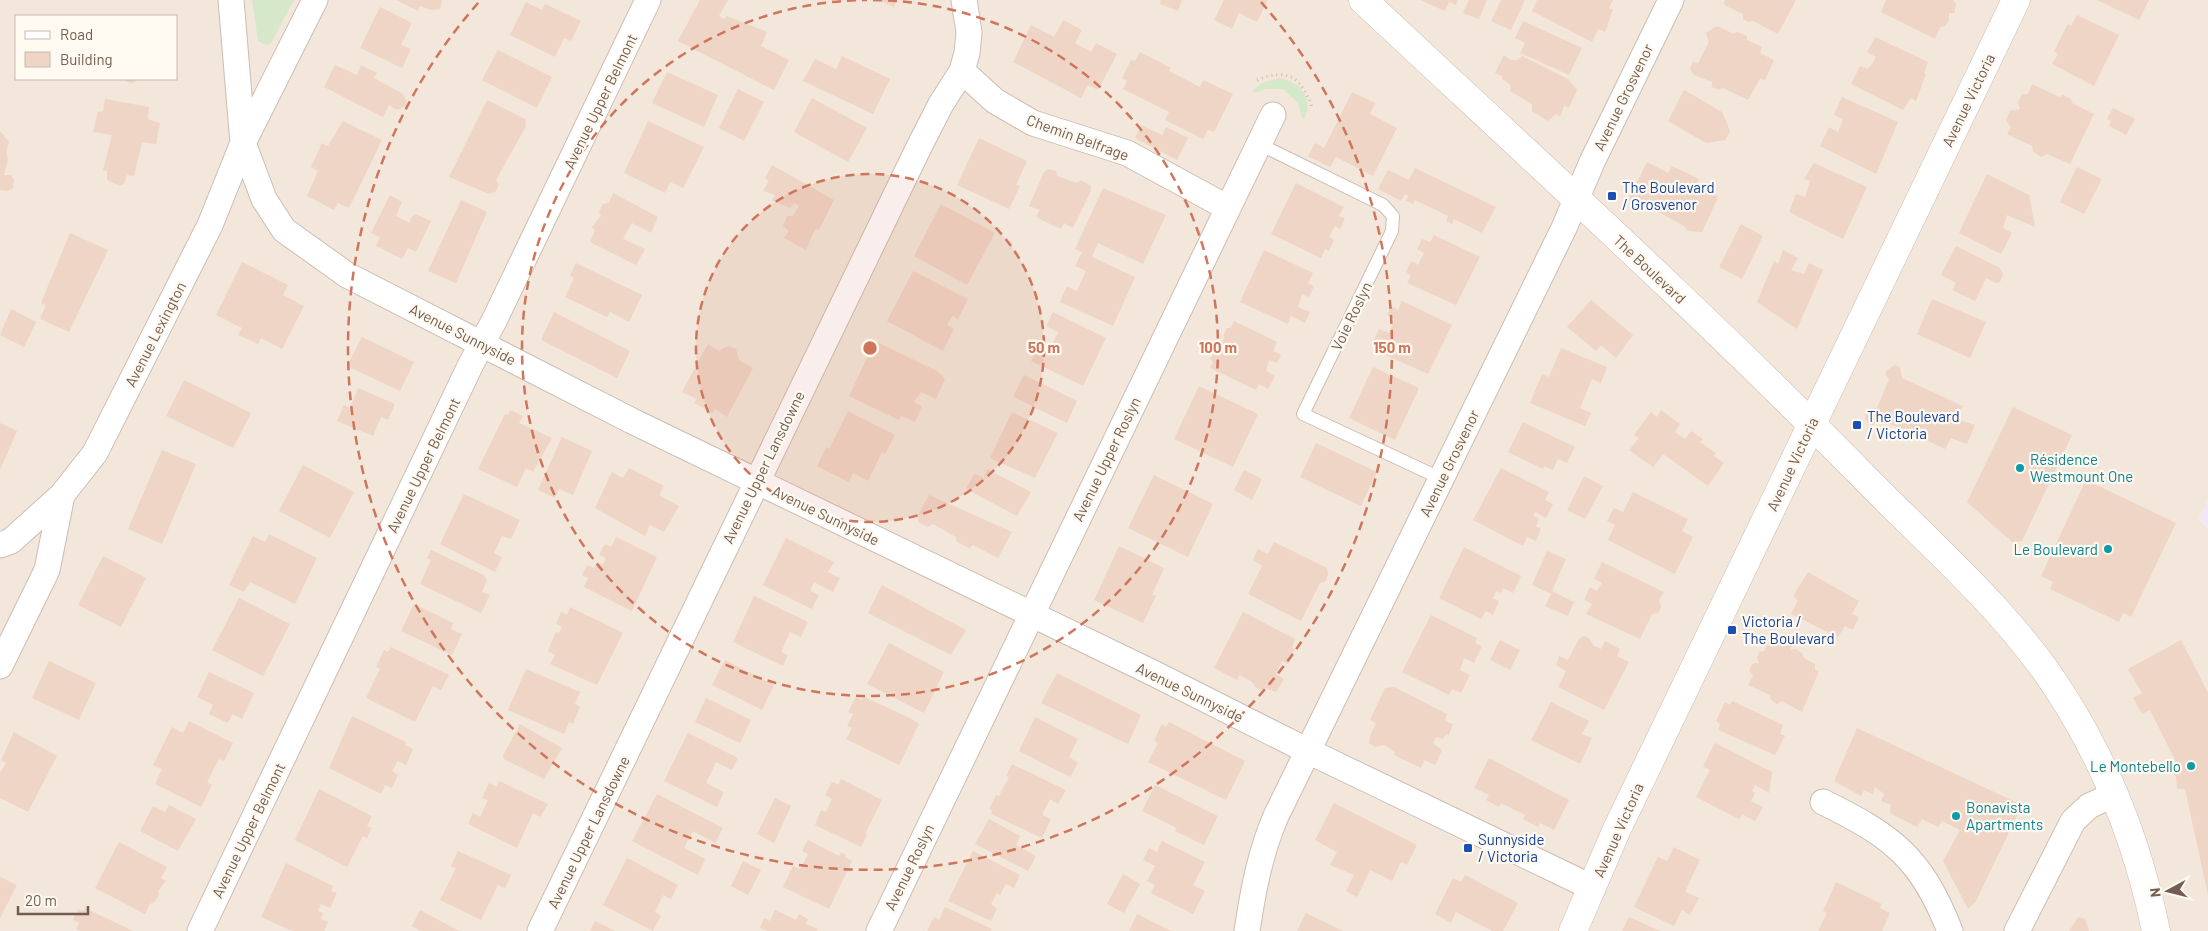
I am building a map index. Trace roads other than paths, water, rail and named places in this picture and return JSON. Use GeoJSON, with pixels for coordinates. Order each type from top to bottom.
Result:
{"type":"FeatureCollection","features":[{"type":"Feature","properties":{"kind":"main road","name":"The Boulevard"},"geometry":{"type":"LineString","coordinates":[[1363,0],[1750,363],[1993,606],[2032,652],[2080,724],[2096,754],[2131,837],[2156,931]]}},
{"type":"Feature","properties":{"kind":"main road","name":"Avenue Victoria"},"geometry":{"type":"LineString","coordinates":[[1573,931],[1617,829],[2016,0]]}},
{"type":"Feature","properties":{"kind":"street","name":"Avenue Sunnyside"},"geometry":{"type":"LineString","coordinates":[[231,0],[243,143],[264,200],[284,230],[347,275],[632,421],[1593,888]]}},
{"type":"Feature","properties":{"kind":"street","name":"Avenue Lexington"},"geometry":{"type":"LineString","coordinates":[[0,666],[46,570],[62,496],[95,453],[210,225],[243,143],[315,0]]}},
{"type":"Feature","properties":{"kind":"street","name":"Avenue Upper Belmont"},"geometry":{"type":"LineString","coordinates":[[200,931],[471,364],[483,344],[648,0]]}},
{"type":"Feature","properties":{"kind":"street","name":"Avenue Upper Lansdowne"},"geometry":{"type":"LineString","coordinates":[[540,931],[919,146],[941,104],[962,71],[967,53],[969,32],[964,0]]}},
{"type":"Feature","properties":{"kind":"street","name":"Avenue Grosvenor"},"geometry":{"type":"LineString","coordinates":[[1247,931],[1257,871],[1265,842],[1564,228],[1671,0]]}},
{"type":"Feature","properties":{"kind":"street","name":"Chemin Belfrage"},"geometry":{"type":"LineString","coordinates":[[962,71],[995,101],[1033,123],[1127,153],[1228,208]]}},
{"type":"Feature","properties":{"kind":"street","name":"Avenue Upper Roslyn"},"geometry":{"type":"LineString","coordinates":[[940,803],[1272,115]]}},
{"type":"Feature","properties":{"kind":"street"},"geometry":{"type":"LineString","coordinates":[[0,546],[11,541],[62,496]]}},
{"type":"Feature","properties":{"kind":"street"},"geometry":{"type":"LineString","coordinates":[[2017,931],[2073,821],[2089,806],[2113,795]]}},
{"type":"Feature","properties":{"kind":"street"},"geometry":{"type":"LineString","coordinates":[[1823,802],[1879,831],[1903,853],[1930,887],[1950,931]]}},
{"type":"Feature","properties":{"kind":"street","name":"Avenue Roslyn"},"geometry":{"type":"LineString","coordinates":[[879,931],[940,803]]}},
{"type":"Feature","properties":{"kind":"lane","name":"Voie Roslyn"},"geometry":{"type":"LineString","coordinates":[[1258,144],[1383,205],[1390,212],[1394,221],[1392,230],[1374,270],[1303,414],[1442,479]]}},
{"type":"Feature","properties":{"kind":"place","name":"The Boulevard / Grosvenor"},"geometry":{"type":"Point","coordinates":[1612,196]}},
{"type":"Feature","properties":{"kind":"place","name":"The Boulevard / Victoria"},"geometry":{"type":"Point","coordinates":[1857,425]}},
{"type":"Feature","properties":{"kind":"place","name":"Résidence Westmount One"},"geometry":{"type":"Point","coordinates":[2020,468]}},
{"type":"Feature","properties":{"kind":"place","name":"Le Boulevard"},"geometry":{"type":"Point","coordinates":[2108,549]}},
{"type":"Feature","properties":{"kind":"place","name":"Victoria / The Boulevard"},"geometry":{"type":"Point","coordinates":[1732,630]}},
{"type":"Feature","properties":{"kind":"place","name":"Le Montebello"},"geometry":{"type":"Point","coordinates":[2191,766]}},
{"type":"Feature","properties":{"kind":"place","name":"Bonavista Apartments"},"geometry":{"type":"Point","coordinates":[1956,816]}},
{"type":"Feature","properties":{"kind":"place","name":"Sunnyside / Victoria"},"geometry":{"type":"Point","coordinates":[1468,848]}}]}
